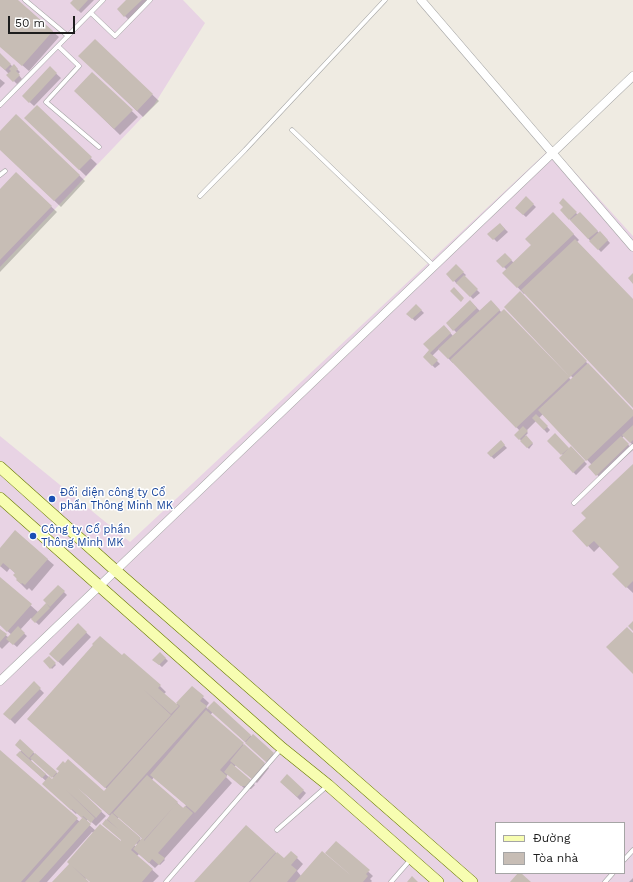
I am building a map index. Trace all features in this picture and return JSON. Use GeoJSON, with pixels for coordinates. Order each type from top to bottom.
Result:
{"type":"FeatureCollection","features":[{"type":"Feature","properties":{"kind":"street"},"geometry":{"type":"LineString","coordinates":[[421,0],[633,247]]}},
{"type":"Feature","properties":{"kind":"street"},"geometry":{"type":"LineString","coordinates":[[0,681],[633,76]]}},
{"type":"Feature","properties":{"kind":"street"},"geometry":{"type":"LineString","coordinates":[[0,468],[472,882]]}},
{"type":"Feature","properties":{"kind":"street"},"geometry":{"type":"LineString","coordinates":[[0,498],[282,748],[328,785],[438,882]]}},
{"type":"Feature","properties":{"kind":"lane"},"geometry":{"type":"LineString","coordinates":[[25,0],[68,36]]}},
{"type":"Feature","properties":{"kind":"lane"},"geometry":{"type":"LineString","coordinates":[[0,105],[91,14],[103,0]]}},
{"type":"Feature","properties":{"kind":"lane"},"geometry":{"type":"LineString","coordinates":[[91,14],[115,36],[150,0]]}},
{"type":"Feature","properties":{"kind":"lane"},"geometry":{"type":"LineString","coordinates":[[200,196],[385,0]]}},
{"type":"Feature","properties":{"kind":"lane"},"geometry":{"type":"LineString","coordinates":[[58,46],[79,66],[46,102],[98,147]]}},
{"type":"Feature","properties":{"kind":"lane"},"geometry":{"type":"LineString","coordinates":[[292,130],[434,266]]}},
{"type":"Feature","properties":{"kind":"lane"},"geometry":{"type":"LineString","coordinates":[[0,176],[5,170]]}},
{"type":"Feature","properties":{"kind":"lane"},"geometry":{"type":"LineString","coordinates":[[574,503],[633,446]]}},
{"type":"Feature","properties":{"kind":"lane"},"geometry":{"type":"LineString","coordinates":[[166,882],[282,748]]}},
{"type":"Feature","properties":{"kind":"lane"},"geometry":{"type":"LineString","coordinates":[[277,830],[328,785]]}},
{"type":"Feature","properties":{"kind":"lane"},"geometry":{"type":"LineString","coordinates":[[625,859],[633,850]]}},
{"type":"Feature","properties":{"kind":"lane"},"geometry":{"type":"LineString","coordinates":[[391,882],[411,859]]}},
{"type":"Feature","properties":{"kind":"lane"},"geometry":{"type":"LineString","coordinates":[[605,882],[612,874]]}},
{"type":"Feature","properties":{"kind":"shaded area"},"geometry":{"type":"Polygon","coordinates":[[[0,0],[183,0],[205,23],[154,105],[0,267],[0,0]]]}},
{"type":"Feature","properties":{"kind":"shaded area"},"geometry":{"type":"Polygon","coordinates":[[[552,147],[633,236],[633,882],[0,882],[0,436],[130,542],[552,147]]]}},
{"type":"Feature","properties":{"kind":"building"},"geometry":{"type":"Polygon","coordinates":[[[0,0],[18,0],[53,31],[22,66],[0,47],[0,0]]]}},
{"type":"Feature","properties":{"kind":"building"},"geometry":{"type":"Polygon","coordinates":[[[73,0],[88,0],[78,11],[70,3],[73,0]]]}},
{"type":"Feature","properties":{"kind":"building"},"geometry":{"type":"Polygon","coordinates":[[[126,0],[142,0],[124,17],[117,9],[126,0]]]}},
{"type":"Feature","properties":{"kind":"building"},"geometry":{"type":"Polygon","coordinates":[[[95,39],[153,94],[137,111],[78,56],[95,39]]]}},
{"type":"Feature","properties":{"kind":"building"},"geometry":{"type":"Polygon","coordinates":[[[0,53],[11,64],[5,70],[0,66],[0,53]]]}},
{"type":"Feature","properties":{"kind":"building"},"geometry":{"type":"Polygon","coordinates":[[[14,64],[18,69],[16,71],[20,75],[13,82],[6,75],[11,71],[9,69],[14,64]]]}},
{"type":"Feature","properties":{"kind":"building"},"geometry":{"type":"Polygon","coordinates":[[[50,66],[57,73],[29,103],[22,96],[50,66]]]}},
{"type":"Feature","properties":{"kind":"building"},"geometry":{"type":"Polygon","coordinates":[[[92,72],[133,110],[114,129],[74,91],[92,72]]]}},
{"type":"Feature","properties":{"kind":"building"},"geometry":{"type":"Polygon","coordinates":[[[37,105],[92,157],[79,170],[24,118],[37,105]]]}},
{"type":"Feature","properties":{"kind":"building"},"geometry":{"type":"Polygon","coordinates":[[[16,114],[80,175],[54,201],[0,150],[0,131],[16,114]]]}},
{"type":"Feature","properties":{"kind":"building"},"geometry":{"type":"Polygon","coordinates":[[[16,172],[52,206],[0,260],[0,189],[16,172]]]}},
{"type":"Feature","properties":{"kind":"building"},"geometry":{"type":"Polygon","coordinates":[[[526,196],[534,204],[523,215],[515,208],[526,196]]]}},
{"type":"Feature","properties":{"kind":"building"},"geometry":{"type":"Polygon","coordinates":[[[563,198],[577,212],[569,220],[560,210],[563,207],[559,203],[563,198]]]}},
{"type":"Feature","properties":{"kind":"building"},"geometry":{"type":"Polygon","coordinates":[[[553,212],[574,234],[517,288],[502,273],[531,245],[525,239],[553,212]]]}},
{"type":"Feature","properties":{"kind":"building"},"geometry":{"type":"Polygon","coordinates":[[[580,212],[598,231],[588,239],[570,220],[580,212]]]}},
{"type":"Feature","properties":{"kind":"building"},"geometry":{"type":"Polygon","coordinates":[[[500,223],[505,229],[493,240],[487,234],[500,223]]]}},
{"type":"Feature","properties":{"kind":"building"},"geometry":{"type":"Polygon","coordinates":[[[600,231],[608,240],[598,250],[589,241],[600,231]]]}},
{"type":"Feature","properties":{"kind":"building"},"geometry":{"type":"Polygon","coordinates":[[[575,239],[633,299],[633,408],[521,290],[575,239]]]}},
{"type":"Feature","properties":{"kind":"building"},"geometry":{"type":"Polygon","coordinates":[[[505,253],[512,260],[503,268],[496,261],[505,253]]]}},
{"type":"Feature","properties":{"kind":"building"},"geometry":{"type":"Polygon","coordinates":[[[456,264],[464,272],[453,282],[446,274],[456,264]]]}},
{"type":"Feature","properties":{"kind":"building"},"geometry":{"type":"Polygon","coordinates":[[[633,273],[633,284],[628,278],[633,273]]]}},
{"type":"Feature","properties":{"kind":"building"},"geometry":{"type":"Polygon","coordinates":[[[464,275],[478,289],[470,297],[456,283],[464,275]]]}},
{"type":"Feature","properties":{"kind":"building"},"geometry":{"type":"Polygon","coordinates":[[[454,287],[464,298],[461,302],[450,291],[454,287]]]}},
{"type":"Feature","properties":{"kind":"building"},"geometry":{"type":"Polygon","coordinates":[[[520,291],[587,361],[570,377],[504,307],[520,291]]]}},
{"type":"Feature","properties":{"kind":"building"},"geometry":{"type":"Polygon","coordinates":[[[470,300],[477,308],[453,331],[446,323],[470,300]]]}},
{"type":"Feature","properties":{"kind":"building"},"geometry":{"type":"Polygon","coordinates":[[[491,300],[500,310],[448,359],[438,349],[491,300]]]}},
{"type":"Feature","properties":{"kind":"building"},"geometry":{"type":"Polygon","coordinates":[[[416,304],[422,310],[412,319],[406,314],[416,304]]]}},
{"type":"Feature","properties":{"kind":"building"},"geometry":{"type":"Polygon","coordinates":[[[504,309],[570,377],[516,428],[450,360],[504,309]]]}},
{"type":"Feature","properties":{"kind":"building"},"geometry":{"type":"Polygon","coordinates":[[[444,325],[451,333],[430,353],[438,360],[432,366],[423,357],[429,350],[423,344],[444,325]]]}},
{"type":"Feature","properties":{"kind":"building"},"geometry":{"type":"Polygon","coordinates":[[[588,363],[633,410],[633,416],[586,461],[538,410],[588,363]]]}},
{"type":"Feature","properties":{"kind":"building"},"geometry":{"type":"Polygon","coordinates":[[[536,414],[548,426],[544,430],[532,418],[536,414]]]}},
{"type":"Feature","properties":{"kind":"building"},"geometry":{"type":"Polygon","coordinates":[[[633,425],[633,440],[630,443],[622,435],[633,425]]]}},
{"type":"Feature","properties":{"kind":"building"},"geometry":{"type":"Polygon","coordinates":[[[523,426],[528,431],[519,440],[514,435],[523,426]]]}},
{"type":"Feature","properties":{"kind":"building"},"geometry":{"type":"Polygon","coordinates":[[[555,433],[569,448],[561,455],[547,441],[555,433]]]}},
{"type":"Feature","properties":{"kind":"building"},"geometry":{"type":"Polygon","coordinates":[[[526,435],[533,443],[527,448],[520,441],[526,435]]]}},
{"type":"Feature","properties":{"kind":"building"},"geometry":{"type":"Polygon","coordinates":[[[621,436],[629,444],[596,476],[588,467],[621,436]]]}},
{"type":"Feature","properties":{"kind":"building"},"geometry":{"type":"Polygon","coordinates":[[[501,440],[505,445],[491,457],[487,453],[501,440]]]}},
{"type":"Feature","properties":{"kind":"building"},"geometry":{"type":"Polygon","coordinates":[[[571,446],[585,461],[573,473],[559,458],[571,446]]]}},
{"type":"Feature","properties":{"kind":"building"},"geometry":{"type":"Polygon","coordinates":[[[633,464],[633,581],[626,588],[612,574],[619,567],[594,541],[587,547],[572,531],[586,518],[581,513],[633,464]]]}},
{"type":"Feature","properties":{"kind":"building"},"geometry":{"type":"Polygon","coordinates":[[[15,530],[48,559],[25,585],[16,580],[17,579],[13,575],[15,573],[3,563],[0,567],[0,548],[15,530]]]}},
{"type":"Feature","properties":{"kind":"building"},"geometry":{"type":"Polygon","coordinates":[[[0,577],[32,604],[7,632],[0,625],[0,577]]]}},
{"type":"Feature","properties":{"kind":"building"},"geometry":{"type":"Polygon","coordinates":[[[58,585],[65,591],[50,607],[43,600],[58,585]]]}},
{"type":"Feature","properties":{"kind":"building"},"geometry":{"type":"Polygon","coordinates":[[[46,603],[50,608],[35,623],[31,619],[46,603]]]}},
{"type":"Feature","properties":{"kind":"building"},"geometry":{"type":"Polygon","coordinates":[[[633,621],[633,631],[628,626],[633,621]]]}},
{"type":"Feature","properties":{"kind":"building"},"geometry":{"type":"Polygon","coordinates":[[[78,623],[87,632],[58,662],[49,654],[78,623]]]}},
{"type":"Feature","properties":{"kind":"building"},"geometry":{"type":"Polygon","coordinates":[[[18,626],[25,633],[13,645],[6,639],[18,626]]]}},
{"type":"Feature","properties":{"kind":"building"},"geometry":{"type":"Polygon","coordinates":[[[627,627],[633,633],[633,674],[606,647],[627,627]]]}},
{"type":"Feature","properties":{"kind":"building"},"geometry":{"type":"Polygon","coordinates":[[[0,629],[7,634],[0,642],[0,629]]]}},
{"type":"Feature","properties":{"kind":"building"},"geometry":{"type":"Polygon","coordinates":[[[100,636],[122,655],[124,653],[161,685],[158,688],[179,706],[171,714],[143,689],[171,715],[105,788],[27,719],[100,636]]]}},
{"type":"Feature","properties":{"kind":"building"},"geometry":{"type":"Polygon","coordinates":[[[160,652],[166,658],[159,665],[152,660],[160,652]]]}},
{"type":"Feature","properties":{"kind":"building"},"geometry":{"type":"Polygon","coordinates":[[[49,656],[56,663],[50,669],[43,661],[49,656]]]}},
{"type":"Feature","properties":{"kind":"building"},"geometry":{"type":"Polygon","coordinates":[[[34,681],[41,688],[10,720],[3,714],[34,681]]]}},
{"type":"Feature","properties":{"kind":"building"},"geometry":{"type":"Polygon","coordinates":[[[192,686],[204,696],[200,701],[207,706],[109,815],[78,788],[102,811],[96,818],[64,788],[95,818],[91,823],[83,816],[82,818],[72,809],[71,810],[42,784],[49,776],[52,779],[59,771],[56,769],[63,761],[65,763],[68,759],[104,791],[180,706],[176,703],[192,686]]]}},
{"type":"Feature","properties":{"kind":"building"},"geometry":{"type":"Polygon","coordinates":[[[214,701],[251,735],[245,742],[207,708],[214,701]]]}},
{"type":"Feature","properties":{"kind":"building"},"geometry":{"type":"Polygon","coordinates":[[[206,710],[244,743],[220,770],[227,776],[195,813],[150,775],[206,710]]]}},
{"type":"Feature","properties":{"kind":"building"},"geometry":{"type":"Polygon","coordinates":[[[253,734],[274,753],[266,762],[245,743],[253,734]]]}},
{"type":"Feature","properties":{"kind":"building"},"geometry":{"type":"Polygon","coordinates":[[[20,739],[34,752],[29,758],[15,745],[20,739]]]}},
{"type":"Feature","properties":{"kind":"building"},"geometry":{"type":"Polygon","coordinates":[[[244,744],[265,763],[252,779],[230,761],[244,744]]]}},
{"type":"Feature","properties":{"kind":"building"},"geometry":{"type":"Polygon","coordinates":[[[0,750],[78,818],[21,882],[0,882],[0,750]]]}},
{"type":"Feature","properties":{"kind":"building"},"geometry":{"type":"Polygon","coordinates":[[[20,751],[46,774],[42,778],[16,755],[20,751]]]}},
{"type":"Feature","properties":{"kind":"building"},"geometry":{"type":"Polygon","coordinates":[[[35,753],[57,772],[52,778],[30,758],[35,753]]]}},
{"type":"Feature","properties":{"kind":"building"},"geometry":{"type":"Polygon","coordinates":[[[231,763],[252,781],[248,786],[241,786],[224,772],[231,763]]]}},
{"type":"Feature","properties":{"kind":"building"},"geometry":{"type":"Polygon","coordinates":[[[287,774],[304,790],[297,797],[280,782],[287,774]]]}},
{"type":"Feature","properties":{"kind":"building"},"geometry":{"type":"Polygon","coordinates":[[[147,775],[183,808],[185,806],[193,813],[158,853],[165,858],[159,865],[152,859],[149,863],[133,849],[142,838],[113,813],[147,775]],[[174,807],[144,840],[144,841],[174,807]]]}},
{"type":"Feature","properties":{"kind":"building"},"geometry":{"type":"Polygon","coordinates":[[[112,813],[141,838],[131,850],[153,869],[142,882],[90,882],[72,866],[89,882],[52,882],[69,864],[67,862],[100,824],[121,841],[102,824],[106,819],[118,829],[107,819],[112,813]]]}},
{"type":"Feature","properties":{"kind":"building"},"geometry":{"type":"Polygon","coordinates":[[[83,817],[91,824],[39,882],[25,882],[83,817]]]}},
{"type":"Feature","properties":{"kind":"building"},"geometry":{"type":"Polygon","coordinates":[[[246,825],[276,852],[249,882],[194,882],[246,825]]]}},
{"type":"Feature","properties":{"kind":"building"},"geometry":{"type":"Polygon","coordinates":[[[336,841],[370,870],[366,874],[368,876],[363,882],[295,882],[322,851],[354,878],[325,853],[336,841]]]}},
{"type":"Feature","properties":{"kind":"building"},"geometry":{"type":"Polygon","coordinates":[[[291,851],[298,857],[291,865],[297,870],[287,882],[250,882],[277,852],[284,858],[291,851]]]}},
{"type":"Feature","properties":{"kind":"building"},"geometry":{"type":"Polygon","coordinates":[[[517,874],[522,874],[531,882],[510,882],[517,874]]]}},
{"type":"Feature","properties":{"kind":"building"},"geometry":{"type":"Polygon","coordinates":[[[412,876],[418,882],[407,882],[412,876]]]}},
{"type":"Feature","properties":{"kind":"place","name":"Đối diện công ty Cổ phần Thông Minh MK"},"geometry":{"type":"Point","coordinates":[52,499]}},
{"type":"Feature","properties":{"kind":"place","name":"Công ty Cổ phần Thông Minh MK"},"geometry":{"type":"Point","coordinates":[33,536]}}]}
